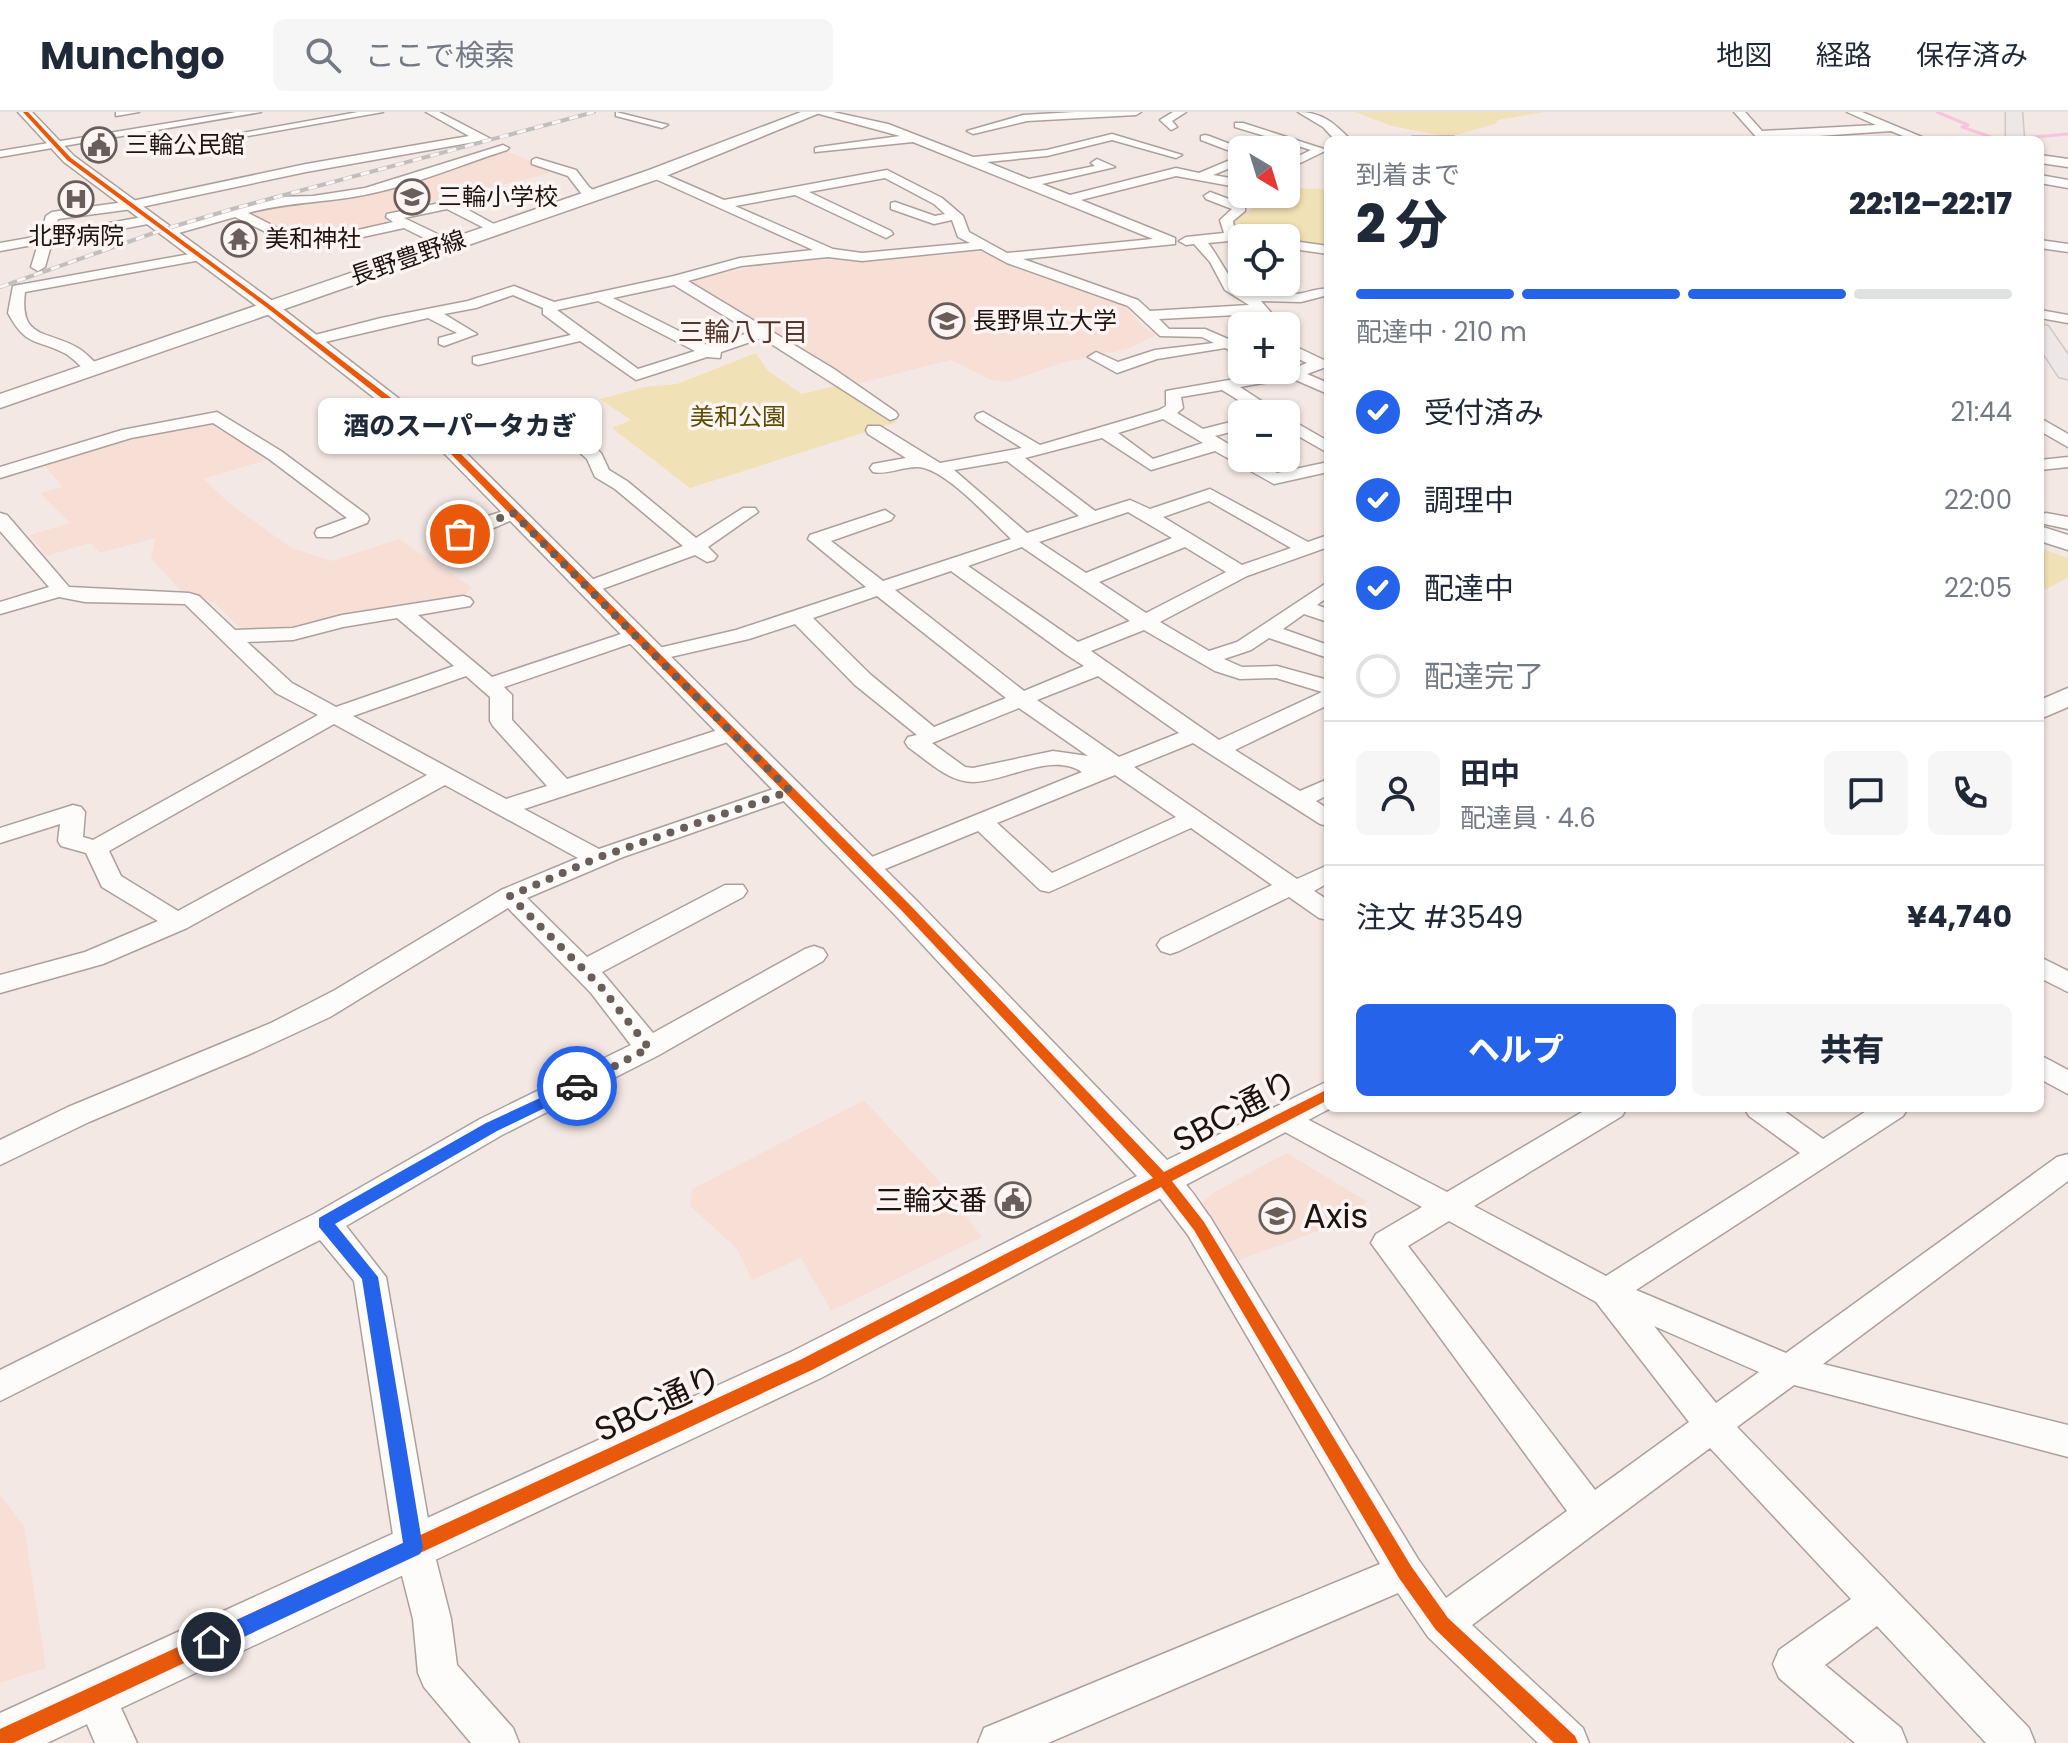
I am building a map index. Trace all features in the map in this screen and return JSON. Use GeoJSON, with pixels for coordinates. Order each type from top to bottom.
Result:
{"type":"FeatureCollection","features":[{"type":"Feature","properties":{"kind":"main road","name":"長野豊野線"},"geometry":{"type":"LineString","coordinates":[[0,401],[655,174],[816,112]]}},
{"type":"Feature","properties":{"kind":"main road"},"geometry":{"type":"LineString","coordinates":[[2014,112],[2015,136]]}},
{"type":"Feature","properties":{"kind":"main road"},"geometry":{"type":"LineString","coordinates":[[2044,337],[2068,372]]}},
{"type":"Feature","properties":{"kind":"street"},"geometry":{"type":"LineString","coordinates":[[25,112],[55,146],[448,446],[866,868],[1163,1180],[1199,1226],[1405,1572],[1442,1624],[1568,1743]]}},
{"type":"Feature","properties":{"kind":"street"},"geometry":{"type":"LineString","coordinates":[[120,114],[134,112]]}},
{"type":"Feature","properties":{"kind":"street"},"geometry":{"type":"LineString","coordinates":[[195,112],[206,119]]}},
{"type":"Feature","properties":{"kind":"street"},"geometry":{"type":"LineString","coordinates":[[0,154],[256,112]]}},
{"type":"Feature","properties":{"kind":"street"},"geometry":{"type":"LineString","coordinates":[[248,133],[378,112]]}},
{"type":"Feature","properties":{"kind":"street"},"geometry":{"type":"LineString","coordinates":[[436,114],[468,112]]}},
{"type":"Feature","properties":{"kind":"street"},"geometry":{"type":"LineString","coordinates":[[628,112],[620,114],[662,125]]}},
{"type":"Feature","properties":{"kind":"street"},"geometry":{"type":"LineString","coordinates":[[816,112],[875,123],[1170,241]]}},
{"type":"Feature","properties":{"kind":"street"},"geometry":{"type":"LineString","coordinates":[[973,131],[1023,117],[1136,112]]}},
{"type":"Feature","properties":{"kind":"street"},"geometry":{"type":"LineString","coordinates":[[1171,127],[1165,120],[1181,112]]}},
{"type":"Feature","properties":{"kind":"street"},"geometry":{"type":"LineString","coordinates":[[1294,112],[1338,136]]}},
{"type":"Feature","properties":{"kind":"street"},"geometry":{"type":"LineString","coordinates":[[1305,112],[1329,125],[1330,130]]}},
{"type":"Feature","properties":{"kind":"street"},"geometry":{"type":"LineString","coordinates":[[1739,112],[1762,136]]}},
{"type":"Feature","properties":{"kind":"street"},"geometry":{"type":"LineString","coordinates":[[1852,112],[1913,136]]}},
{"type":"Feature","properties":{"kind":"street"},"geometry":{"type":"LineString","coordinates":[[0,247],[151,219],[236,212],[275,201],[313,200],[367,191],[503,148],[436,114]]}},
{"type":"Feature","properties":{"kind":"street"},"geometry":{"type":"LineString","coordinates":[[1022,137],[1028,127],[1023,117]]}},
{"type":"Feature","properties":{"kind":"street"},"geometry":{"type":"LineString","coordinates":[[176,124],[187,132]]}},
{"type":"Feature","properties":{"kind":"street"},"geometry":{"type":"LineString","coordinates":[[1239,125],[1269,136]]}},
{"type":"Feature","properties":{"kind":"street"},"geometry":{"type":"LineString","coordinates":[[1777,136],[1892,128]]}},
{"type":"Feature","properties":{"kind":"street"},"geometry":{"type":"LineString","coordinates":[[1300,138],[1309,132],[1330,130]]}},
{"type":"Feature","properties":{"kind":"street"},"geometry":{"type":"LineString","coordinates":[[38,267],[52,216],[151,219],[284,174],[480,137]]}},
{"type":"Feature","properties":{"kind":"street"},"geometry":{"type":"LineString","coordinates":[[964,158],[1047,153],[1112,137],[1176,155]]}},
{"type":"Feature","properties":{"kind":"street"},"geometry":{"type":"LineString","coordinates":[[819,150],[915,138]]}},
{"type":"Feature","properties":{"kind":"street"},"geometry":{"type":"LineString","coordinates":[[1205,138],[1228,147]]}},
{"type":"Feature","properties":{"kind":"street"},"geometry":{"type":"LineString","coordinates":[[964,158],[987,145]]}},
{"type":"Feature","properties":{"kind":"street"},"geometry":{"type":"LineString","coordinates":[[1300,145],[1321,150],[1300,160]]}},
{"type":"Feature","properties":{"kind":"street"},"geometry":{"type":"LineString","coordinates":[[1019,154],[1022,181]]}},
{"type":"Feature","properties":{"kind":"street"},"geometry":{"type":"LineString","coordinates":[[2044,160],[2068,163]]}},
{"type":"Feature","properties":{"kind":"street"},"geometry":{"type":"LineString","coordinates":[[536,162],[572,173],[585,190],[594,195]]}},
{"type":"Feature","properties":{"kind":"street"},"geometry":{"type":"LineString","coordinates":[[1022,181],[1109,167],[1097,163]]}},
{"type":"Feature","properties":{"kind":"street"},"geometry":{"type":"LineString","coordinates":[[1203,175],[1228,165]]}},
{"type":"Feature","properties":{"kind":"street"},"geometry":{"type":"LineString","coordinates":[[403,166],[419,173]]}},
{"type":"Feature","properties":{"kind":"street"},"geometry":{"type":"LineString","coordinates":[[1069,199],[1176,172],[1228,181]]}},
{"type":"Feature","properties":{"kind":"street"},"geometry":{"type":"LineString","coordinates":[[284,174],[295,187]]}},
{"type":"Feature","properties":{"kind":"street"},"geometry":{"type":"LineString","coordinates":[[655,174],[830,253]]}},
{"type":"Feature","properties":{"kind":"street"},"geometry":{"type":"LineString","coordinates":[[724,204],[887,174],[938,201],[954,216],[963,234],[1005,257],[1123,298],[1133,303],[1165,333],[1205,333],[1228,344]]}},
{"type":"Feature","properties":{"kind":"street"},"geometry":{"type":"LineString","coordinates":[[2044,180],[2068,184]]}},
{"type":"Feature","properties":{"kind":"street"},"geometry":{"type":"LineString","coordinates":[[797,191],[886,234]]}},
{"type":"Feature","properties":{"kind":"street"},"geometry":{"type":"LineString","coordinates":[[1210,196],[1241,208],[1226,220],[1228,229]]}},
{"type":"Feature","properties":{"kind":"street"},"geometry":{"type":"LineString","coordinates":[[449,245],[392,217],[466,202]]}},
{"type":"Feature","properties":{"kind":"street"},"geometry":{"type":"LineString","coordinates":[[449,205],[497,229]]}},
{"type":"Feature","properties":{"kind":"street"},"geometry":{"type":"LineString","coordinates":[[895,206],[934,220],[954,216]]}},
{"type":"Feature","properties":{"kind":"street"},"geometry":{"type":"LineString","coordinates":[[236,212],[303,246],[403,224]]}},
{"type":"Feature","properties":{"kind":"street"},"geometry":{"type":"LineString","coordinates":[[1005,257],[1228,237]]}},
{"type":"Feature","properties":{"kind":"street"},"geometry":{"type":"LineString","coordinates":[[1198,240],[1216,261],[1228,283]]}},
{"type":"Feature","properties":{"kind":"street"},"geometry":{"type":"LineString","coordinates":[[312,340],[471,305],[514,290],[552,307],[676,280],[740,262],[830,253],[862,257],[983,245]]}},
{"type":"Feature","properties":{"kind":"street"},"geometry":{"type":"LineString","coordinates":[[2044,245],[2068,248]]}},
{"type":"Feature","properties":{"kind":"street"},"geometry":{"type":"LineString","coordinates":[[1300,246],[1324,249]]}},
{"type":"Feature","properties":{"kind":"street"},"geometry":{"type":"LineString","coordinates":[[92,368],[72,351],[39,340],[23,327],[15,313],[18,289],[201,256]]}},
{"type":"Feature","properties":{"kind":"street"},"geometry":{"type":"LineString","coordinates":[[676,280],[828,372],[890,415]]}},
{"type":"Feature","properties":{"kind":"street"},"geometry":{"type":"LineString","coordinates":[[1247,296],[1324,301]]}},
{"type":"Feature","properties":{"kind":"street"},"geometry":{"type":"LineString","coordinates":[[1247,296],[1263,312]]}},
{"type":"Feature","properties":{"kind":"street"},"geometry":{"type":"LineString","coordinates":[[600,297],[731,362]]}},
{"type":"Feature","properties":{"kind":"street"},"geometry":{"type":"LineString","coordinates":[[552,307],[548,311],[580,337],[636,375],[763,333]]}},
{"type":"Feature","properties":{"kind":"street"},"geometry":{"type":"LineString","coordinates":[[1144,316],[1260,309]]}},
{"type":"Feature","properties":{"kind":"street"},"geometry":{"type":"LineString","coordinates":[[430,313],[470,334],[444,341]]}},
{"type":"Feature","properties":{"kind":"street"},"geometry":{"type":"LineString","coordinates":[[2044,315],[2068,319]]}},
{"type":"Feature","properties":{"kind":"street"},"geometry":{"type":"LineString","coordinates":[[478,360],[580,337]]}},
{"type":"Feature","properties":{"kind":"street"},"geometry":{"type":"LineString","coordinates":[[1096,357],[1117,368],[1155,355],[1228,349]]}},
{"type":"Feature","properties":{"kind":"street"},"geometry":{"type":"LineString","coordinates":[[1300,353],[1324,364]]}},
{"type":"Feature","properties":{"kind":"street"},"geometry":{"type":"LineString","coordinates":[[1300,369],[1324,364]]}},
{"type":"Feature","properties":{"kind":"street"},"geometry":{"type":"LineString","coordinates":[[1300,376],[1324,387]]}},
{"type":"Feature","properties":{"kind":"street"},"geometry":{"type":"LineString","coordinates":[[879,468],[1039,451],[1165,413],[1175,408],[1172,394],[1230,384]]}},
{"type":"Feature","properties":{"kind":"street"},"geometry":{"type":"LineString","coordinates":[[1225,385],[1250,400]]}},
{"type":"Feature","properties":{"kind":"street"},"geometry":{"type":"LineString","coordinates":[[1165,413],[1274,479],[1324,468]]}},
{"type":"Feature","properties":{"kind":"street"},"geometry":{"type":"LineString","coordinates":[[0,473],[128,434],[217,417],[227,427],[326,491],[360,519],[324,533]]}},
{"type":"Feature","properties":{"kind":"street"},"geometry":{"type":"LineString","coordinates":[[983,417],[1039,451]]}},
{"type":"Feature","properties":{"kind":"street"},"geometry":{"type":"LineString","coordinates":[[516,428],[576,440],[595,457],[601,473],[621,485],[701,551]]}},
{"type":"Feature","properties":{"kind":"street"},"geometry":{"type":"LineString","coordinates":[[1198,435],[1228,428]]}},
{"type":"Feature","properties":{"kind":"street"},"geometry":{"type":"LineString","coordinates":[[2044,428],[2068,442]]}},
{"type":"Feature","properties":{"kind":"street"},"geometry":{"type":"LineString","coordinates":[[874,430],[962,484],[1024,540],[1205,659],[1240,673],[1277,672],[1324,686]]}},
{"type":"Feature","properties":{"kind":"street"},"geometry":{"type":"LineString","coordinates":[[1300,431],[1324,446]]}},
{"type":"Feature","properties":{"kind":"street"},"geometry":{"type":"LineString","coordinates":[[1106,433],[1151,465],[1216,445]]}},
{"type":"Feature","properties":{"kind":"street"},"geometry":{"type":"LineString","coordinates":[[1012,456],[1092,517]]}},
{"type":"Feature","properties":{"kind":"street"},"geometry":{"type":"LineString","coordinates":[[2044,465],[2068,462]]}},
{"type":"Feature","properties":{"kind":"street"},"geometry":{"type":"LineString","coordinates":[[1149,516],[1210,494],[1324,562]]}},
{"type":"Feature","properties":{"kind":"street"},"geometry":{"type":"LineString","coordinates":[[653,655],[742,635],[1130,505],[1240,572]]}},
{"type":"Feature","properties":{"kind":"street"},"geometry":{"type":"LineString","coordinates":[[587,588],[701,551],[749,512]]}},
{"type":"Feature","properties":{"kind":"street"},"geometry":{"type":"LineString","coordinates":[[444,543],[476,526],[513,513]]}},
{"type":"Feature","properties":{"kind":"street"},"geometry":{"type":"LineString","coordinates":[[885,516],[817,539],[1110,770],[1194,818],[1324,909]]}},
{"type":"Feature","properties":{"kind":"street"},"geometry":{"type":"LineString","coordinates":[[0,519],[61,590]]}},
{"type":"Feature","properties":{"kind":"street"},"geometry":{"type":"LineString","coordinates":[[2044,526],[2068,523]]}},
{"type":"Feature","properties":{"kind":"street"},"geometry":{"type":"LineString","coordinates":[[2044,527],[2068,543]]}},
{"type":"Feature","properties":{"kind":"street"},"geometry":{"type":"LineString","coordinates":[[1083,581],[1187,539]]}},
{"type":"Feature","properties":{"kind":"street"},"geometry":{"type":"LineString","coordinates":[[1074,651],[1145,622],[1240,572],[1324,542]]}},
{"type":"Feature","properties":{"kind":"street"},"geometry":{"type":"LineString","coordinates":[[953,564],[1195,734],[1324,816]]}},
{"type":"Feature","properties":{"kind":"street"},"geometry":{"type":"LineString","coordinates":[[0,608],[61,590],[85,596],[182,597],[192,600],[284,688],[597,858]]}},
{"type":"Feature","properties":{"kind":"street"},"geometry":{"type":"LineString","coordinates":[[1205,659],[1244,646],[1324,591]]}},
{"type":"Feature","properties":{"kind":"street"},"geometry":{"type":"LineString","coordinates":[[228,636],[293,634],[342,621],[463,602]]}},
{"type":"Feature","properties":{"kind":"street"},"geometry":{"type":"LineString","coordinates":[[1302,606],[1324,614]]}},
{"type":"Feature","properties":{"kind":"street"},"geometry":{"type":"LineString","coordinates":[[402,612],[501,695],[501,721],[562,788]]}},
{"type":"Feature","properties":{"kind":"street"},"geometry":{"type":"LineString","coordinates":[[799,616],[863,680],[931,736]]}},
{"type":"Feature","properties":{"kind":"street"},"geometry":{"type":"LineString","coordinates":[[1267,630],[1324,651]]}},
{"type":"Feature","properties":{"kind":"street"},"geometry":{"type":"LineString","coordinates":[[489,685],[634,636]]}},
{"type":"Feature","properties":{"kind":"street"},"geometry":{"type":"LineString","coordinates":[[0,836],[73,812],[70,841],[96,848],[333,716],[468,668]]}},
{"type":"Feature","properties":{"kind":"street"},"geometry":{"type":"LineString","coordinates":[[1098,668],[916,742],[958,772],[973,775],[1053,758],[1110,770]]}},
{"type":"Feature","properties":{"kind":"street"},"geometry":{"type":"LineString","coordinates":[[2044,709],[2068,696]]}},
{"type":"Feature","properties":{"kind":"street"},"geometry":{"type":"LineString","coordinates":[[1218,749],[1324,699]]}},
{"type":"Feature","properties":{"kind":"street"},"geometry":{"type":"LineString","coordinates":[[503,808],[732,733]]}},
{"type":"Feature","properties":{"kind":"street"},"geometry":{"type":"LineString","coordinates":[[866,868],[1195,734]]}},
{"type":"Feature","properties":{"kind":"street"},"geometry":{"type":"LineString","coordinates":[[0,984],[94,958],[178,922],[443,776]]}},
{"type":"Feature","properties":{"kind":"street"},"geometry":{"type":"LineString","coordinates":[[1299,800],[1324,788]]}},
{"type":"Feature","properties":{"kind":"street"},"geometry":{"type":"LineString","coordinates":[[0,1154],[40,1131],[215,1059],[320,1010],[510,896],[597,858],[790,791]]}},
{"type":"Feature","properties":{"kind":"street"},"geometry":{"type":"LineString","coordinates":[[981,821],[1049,884],[1194,818]]}},
{"type":"Feature","properties":{"kind":"street"},"geometry":{"type":"LineString","coordinates":[[96,848],[111,881],[178,922]]}},
{"type":"Feature","properties":{"kind":"street"},"geometry":{"type":"LineString","coordinates":[[1170,945],[1324,875]]}},
{"type":"Feature","properties":{"kind":"street"},"geometry":{"type":"LineString","coordinates":[[584,970],[734,891]]}},
{"type":"Feature","properties":{"kind":"street"},"geometry":{"type":"LineString","coordinates":[[510,896],[584,970],[649,1048]]}},
{"type":"Feature","properties":{"kind":"street"},"geometry":{"type":"LineString","coordinates":[[0,1386],[325,1223],[491,1127],[649,1048],[814,955]]}},
{"type":"Feature","properties":{"kind":"street"},"geometry":{"type":"LineString","coordinates":[[2044,968],[2068,983]]}},
{"type":"Feature","properties":{"kind":"street"},"geometry":{"type":"LineString","coordinates":[[2044,1068],[2068,1084]]}},
{"type":"Feature","properties":{"kind":"street","name":"SBC通り"},"geometry":{"type":"LineString","coordinates":[[0,1739],[806,1365],[1324,1096]]}},
{"type":"Feature","properties":{"kind":"street"},"geometry":{"type":"LineString","coordinates":[[1590,1513],[1387,1243],[1605,1112]]}},
{"type":"Feature","properties":{"kind":"street"},"geometry":{"type":"LineString","coordinates":[[1764,1112],[1822,1154]]}},
{"type":"Feature","properties":{"kind":"street"},"geometry":{"type":"LineString","coordinates":[[1607,1292],[1887,1112]]}},
{"type":"Feature","properties":{"kind":"street"},"geometry":{"type":"LineString","coordinates":[[1284,1118],[1607,1292],[1791,1370],[2068,1441]]}},
{"type":"Feature","properties":{"kind":"street"},"geometry":{"type":"LineString","coordinates":[[1442,1624],[2068,1165]]}},
{"type":"Feature","properties":{"kind":"street"},"geometry":{"type":"LineString","coordinates":[[325,1223],[370,1277],[414,1548],[432,1619],[438,1673],[498,1743]]}},
{"type":"Feature","properties":{"kind":"street"},"geometry":{"type":"LineString","coordinates":[[1607,1292],[1714,1427],[2014,1743]]}},
{"type":"Feature","properties":{"kind":"street"},"geometry":{"type":"LineString","coordinates":[[999,1743],[1405,1572]]}},
{"type":"Feature","properties":{"kind":"street"},"geometry":{"type":"LineString","coordinates":[[1880,1601],[1793,1664],[1886,1743]]}},
{"type":"Feature","properties":{"kind":"street"},"geometry":{"type":"LineString","coordinates":[[95,1696],[116,1743]]}},
{"type":"Feature","properties":{"kind":"shaded area","name":"三輪小学校"},"geometry":{"type":"Polygon","coordinates":[[[503,150],[551,168],[547,174],[495,187],[503,193],[384,217],[397,224],[305,244],[243,212],[372,191],[503,150]]]}},
{"type":"Feature","properties":{"kind":"shaded area","name":"長野県立大学"},"geometry":{"type":"Polygon","coordinates":[[[978,248],[1032,273],[1123,304],[1142,326],[1156,335],[1128,349],[1061,363],[1008,382],[991,380],[951,360],[856,384],[689,281],[780,261],[951,255],[978,248]]]}},
{"type":"Feature","properties":{"kind":"shaded area"},"geometry":{"type":"Polygon","coordinates":[[[211,421],[272,458],[204,479],[229,503],[290,547],[331,561],[399,539],[472,587],[462,599],[349,614],[293,627],[241,629],[214,602],[184,594],[151,559],[155,538],[100,553],[91,543],[46,556],[30,535],[70,523],[40,493],[62,487],[43,463],[141,434],[211,421]]]}},
{"type":"Feature","properties":{"kind":"shaded area"},"geometry":{"type":"Polygon","coordinates":[[[864,1100],[941,1183],[982,1237],[831,1311],[801,1258],[752,1280],[737,1249],[690,1206],[692,1189],[864,1100]]]}},
{"type":"Feature","properties":{"kind":"shaded area","name":"Axis"},"geometry":{"type":"Polygon","coordinates":[[[1287,1153],[1368,1202],[1326,1228],[1237,1261],[1201,1204],[1214,1192],[1287,1153]]]}},
{"type":"Feature","properties":{"kind":"shaded area"},"geometry":{"type":"Polygon","coordinates":[[[0,1495],[24,1526],[46,1668],[0,1683],[0,1495]]]}},
{"type":"Feature","properties":{"kind":"green space"},"geometry":{"type":"Polygon","coordinates":[[[1355,112],[1544,112],[1498,120],[1495,124],[1453,136],[1392,126],[1355,112]]]}},
{"type":"Feature","properties":{"kind":"green space"},"geometry":{"type":"Polygon","coordinates":[[[1300,188],[1324,189],[1324,247],[1300,244],[1300,224],[1230,223],[1253,208],[1300,208],[1300,188]]]}},
{"type":"Feature","properties":{"kind":"green space","name":"美和公園"},"geometry":{"type":"Polygon","coordinates":[[[756,353],[768,371],[802,394],[839,385],[897,422],[690,488],[612,428],[631,420],[600,399],[645,387],[677,384],[756,353]]]}},
{"type":"Feature","properties":{"kind":"green space"},"geometry":{"type":"Polygon","coordinates":[[[2044,549],[2068,558],[2068,578],[2044,590],[2044,549]]]}},
{"type":"Feature","properties":{"kind":"waterway"},"geometry":{"type":"LineString","coordinates":[[1937,112],[1968,125],[1962,127],[1988,136]]}},
{"type":"Feature","properties":{"kind":"waterway"},"geometry":{"type":"LineString","coordinates":[[2044,136],[2068,134]]}},
{"type":"Feature","properties":{"kind":"railway"},"geometry":{"type":"LineString","coordinates":[[0,287],[165,229],[236,208],[594,112]]}},
{"type":"Feature","properties":{"kind":"cycle path"},"geometry":{"type":"LineString","coordinates":[[25,112],[69,159],[268,306],[448,446],[907,909],[1163,1180],[1199,1226],[1405,1572],[1442,1624],[1568,1743]]}},
{"type":"Feature","properties":{"kind":"cycle path"},"geometry":{"type":"LineString","coordinates":[[0,1739],[806,1365],[1324,1096]]}},
{"type":"Feature","properties":{"kind":"way so far"},"geometry":{"type":"LineString","coordinates":[[460,534],[513,513],[790,791],[597,858],[510,896],[601,987],[649,1048],[577,1086]]}},
{"type":"Feature","properties":{"kind":"place","name":"三輪公民館"},"geometry":{"type":"Point","coordinates":[99,145]}},
{"type":"Feature","properties":{"kind":"place","name":"三輪小学校"},"geometry":{"type":"Point","coordinates":[412,197]}},
{"type":"Feature","properties":{"kind":"place","name":"北野病院"},"geometry":{"type":"Point","coordinates":[76,199]}},
{"type":"Feature","properties":{"kind":"place","name":"美和神社"},"geometry":{"type":"Point","coordinates":[239,239]}},
{"type":"Feature","properties":{"kind":"place","name":"長野県立大学"},"geometry":{"type":"Point","coordinates":[947,321]}},
{"type":"Feature","properties":{"kind":"place","name":"酒のスーパータカぎ"},"geometry":{"type":"Point","coordinates":[460,534]}},
{"type":"Feature","properties":{"kind":"place","name":"三輪交番"},"geometry":{"type":"Point","coordinates":[1013,1200]}},
{"type":"Feature","properties":{"kind":"place","name":"Axis"},"geometry":{"type":"Point","coordinates":[1277,1216]}},
{"type":"Feature","properties":{"kind":"district","name":"三輪八丁目"},"geometry":{"type":"Point","coordinates":[743,332]}},
{"type":"Feature","properties":{"kind":"route"},"geometry":{"type":"LineString","coordinates":[[211,1642],[414,1548],[370,1277],[354,1254],[325,1223],[491,1127],[577,1086]]}}]}
